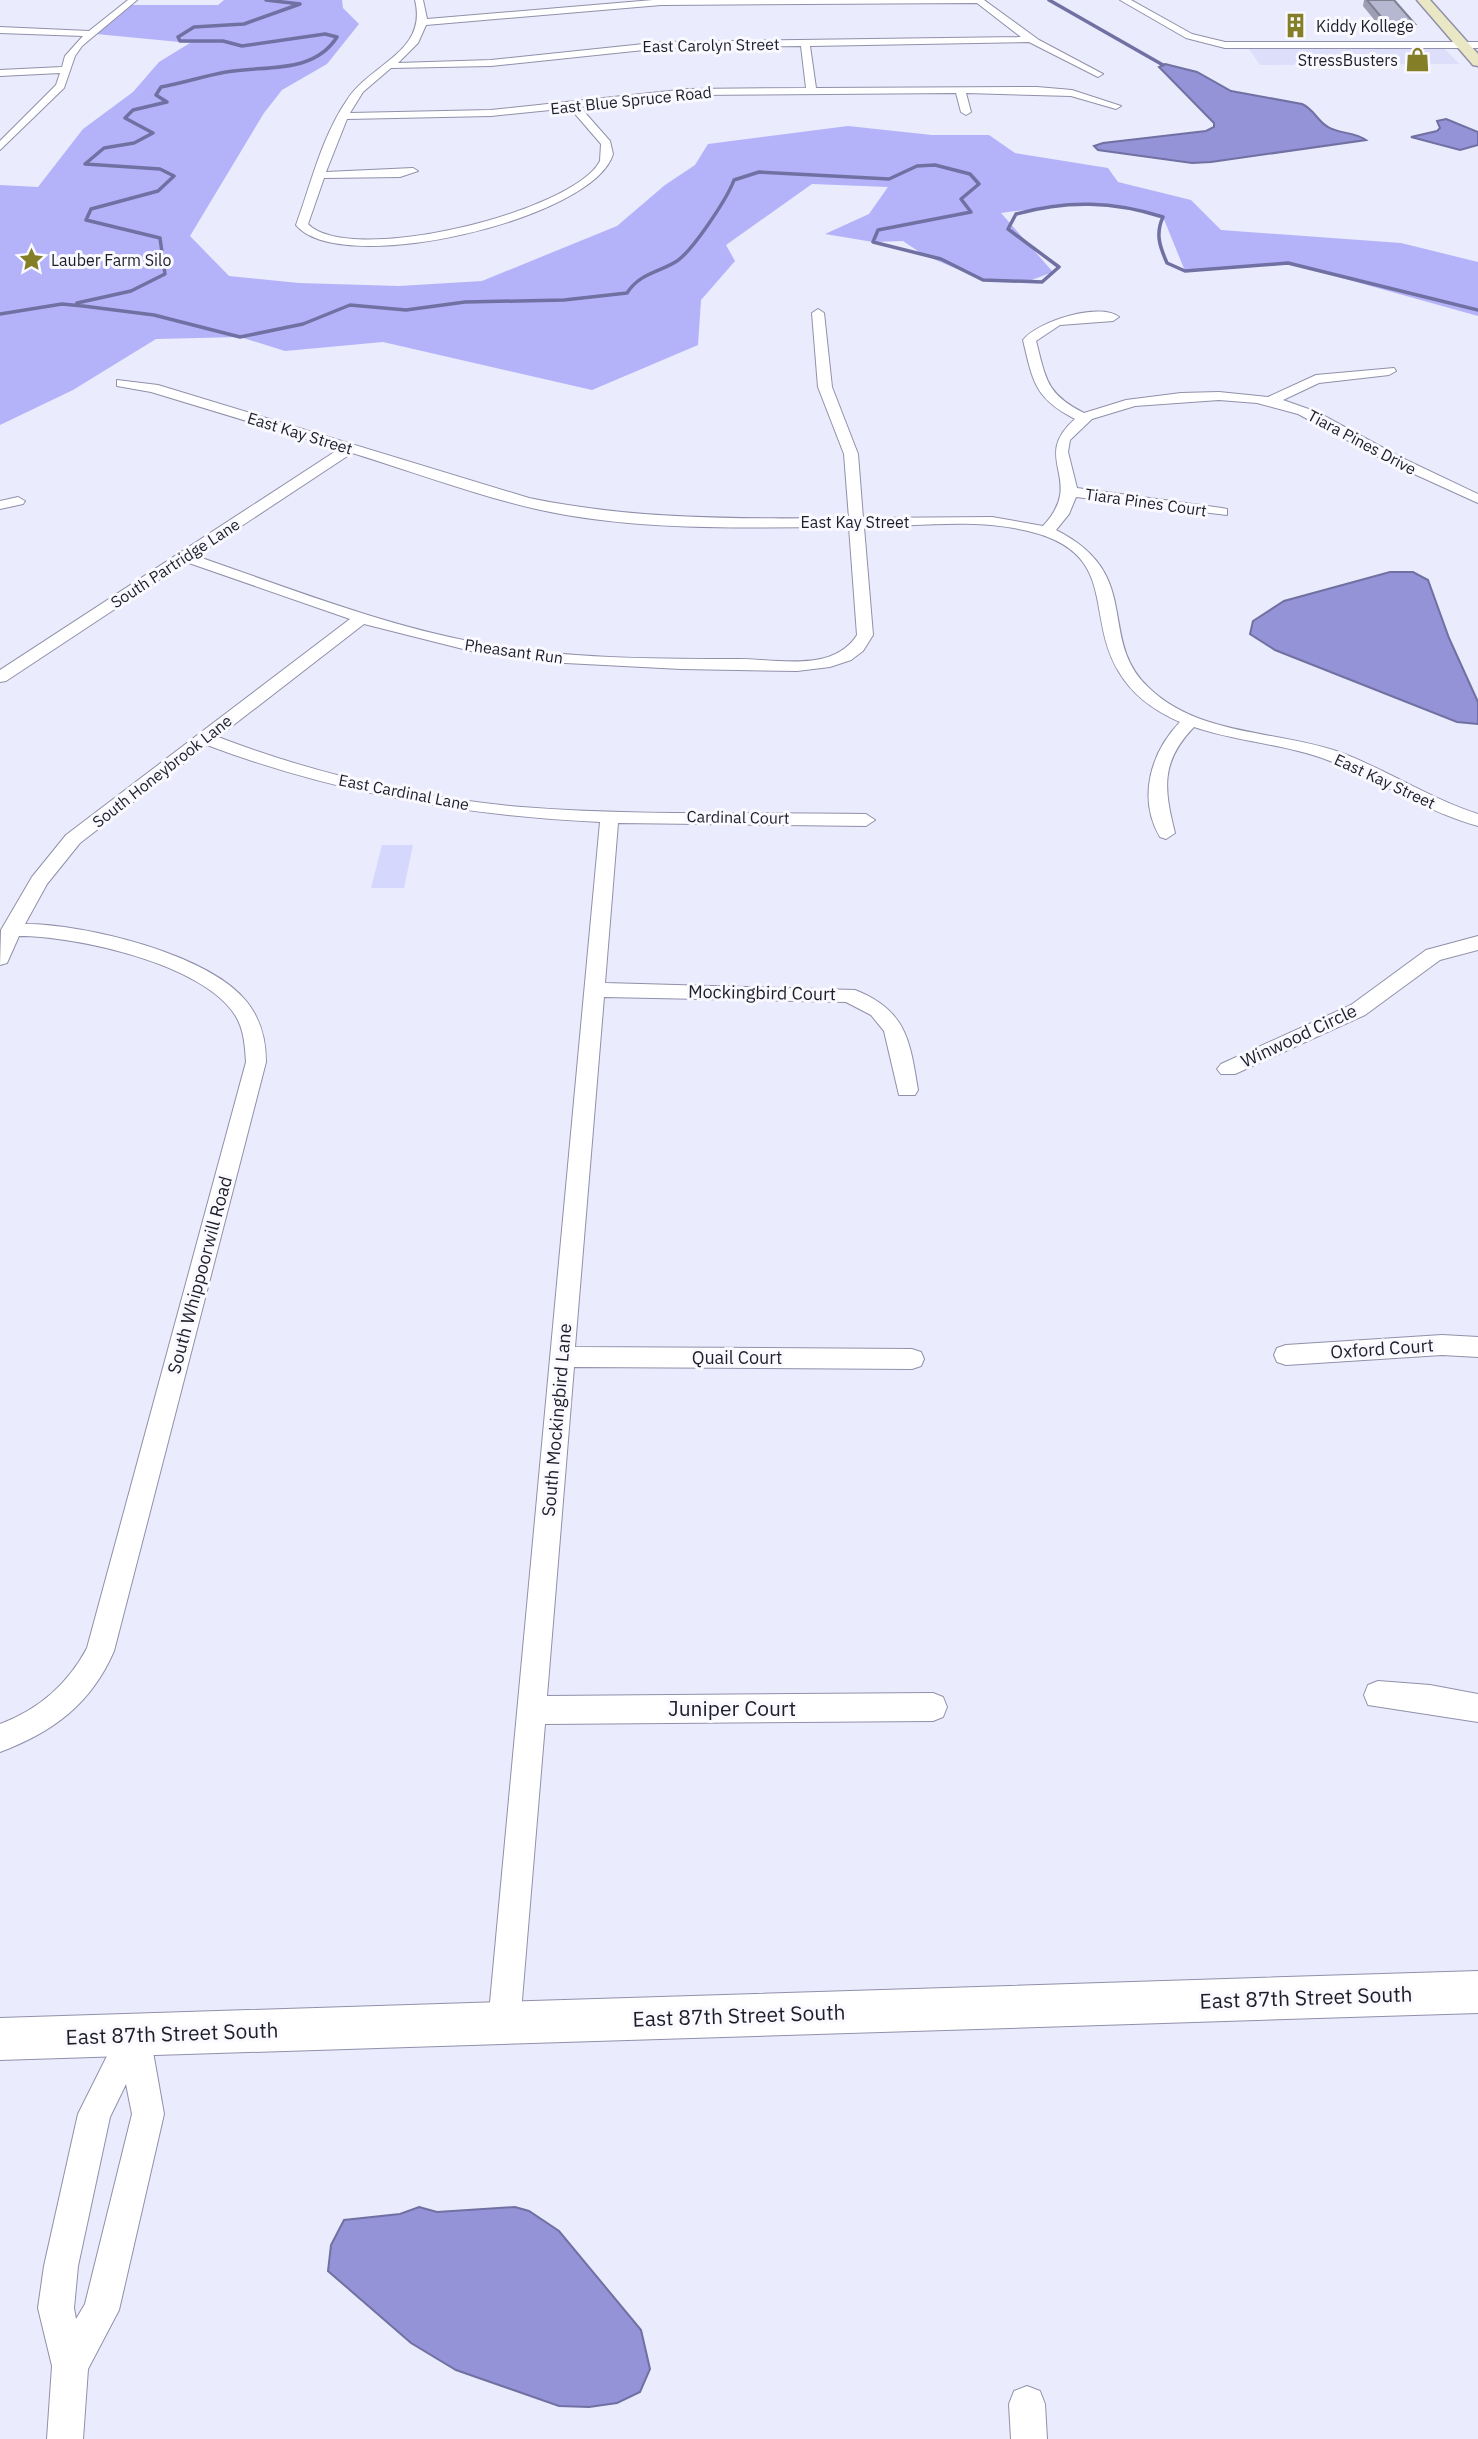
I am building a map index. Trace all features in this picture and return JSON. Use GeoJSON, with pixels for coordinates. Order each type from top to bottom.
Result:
{"type":"FeatureCollection","features":[{"type":"Feature","properties":{"kind":"main road"},"geometry":{"type":"LineString","coordinates":[[1423,0],[1473,46],[1478,62]]}},
{"type":"Feature","properties":{"kind":"street"},"geometry":{"type":"LineString","coordinates":[[0,147],[55,94],[64,81],[73,50],[133,0]]}},
{"type":"Feature","properties":{"kind":"street"},"geometry":{"type":"LineString","coordinates":[[419,0],[424,22],[417,39],[354,95],[344,116],[302,225],[309,235],[340,241],[409,241],[449,235],[489,225],[583,182],[599,171],[608,151],[606,143],[573,105]]}},
{"type":"Feature","properties":{"kind":"street"},"geometry":{"type":"LineString","coordinates":[[547,0],[557,10]]}},
{"type":"Feature","properties":{"kind":"street"},"geometry":{"type":"LineString","coordinates":[[424,22],[661,2],[979,0],[991,11],[1035,39],[1098,74]]}},
{"type":"Feature","properties":{"kind":"street"},"geometry":{"type":"LineString","coordinates":[[1124,0],[1189,36],[1213,43],[1244,46],[1473,46]]}},
{"type":"Feature","properties":{"kind":"street"},"geometry":{"type":"LineString","coordinates":[[0,30],[91,34]]}},
{"type":"Feature","properties":{"kind":"street","name":"East Carolyn Street"},"geometry":{"type":"LineString","coordinates":[[387,65],[448,68],[638,47],[979,43],[1035,39]]}},
{"type":"Feature","properties":{"kind":"street"},"geometry":{"type":"LineString","coordinates":[[805,44],[811,91]]}},
{"type":"Feature","properties":{"kind":"street"},"geometry":{"type":"LineString","coordinates":[[0,73],[66,70]]}},
{"type":"Feature","properties":{"kind":"street"},"geometry":{"type":"LineString","coordinates":[[966,112],[960,90],[1046,90],[1089,97],[1116,106]]}},
{"type":"Feature","properties":{"kind":"street","name":"East Blue Spruce Road"},"geometry":{"type":"LineString","coordinates":[[344,116],[491,113],[676,92],[960,90]]}},
{"type":"Feature","properties":{"kind":"street"},"geometry":{"type":"LineString","coordinates":[[767,91],[768,104]]}},
{"type":"Feature","properties":{"kind":"street"},"geometry":{"type":"LineString","coordinates":[[0,126],[19,126]]}},
{"type":"Feature","properties":{"kind":"street"},"geometry":{"type":"LineString","coordinates":[[321,175],[413,172]]}},
{"type":"Feature","properties":{"kind":"street"},"geometry":{"type":"LineString","coordinates":[[818,313],[825,387],[851,454],[856,522]]}},
{"type":"Feature","properties":{"kind":"street"},"geometry":{"type":"LineString","coordinates":[[1046,531],[1066,510],[1071,492],[1061,447],[1071,428],[1084,418],[1058,405],[1042,388],[1029,340],[1035,332],[1054,323],[1113,317]]}},
{"type":"Feature","properties":{"kind":"street"},"geometry":{"type":"LineString","coordinates":[[1270,401],[1316,379],[1390,371]]}},
{"type":"Feature","properties":{"kind":"street","name":"East Kay Street"},"geometry":{"type":"LineString","coordinates":[[122,383],[153,388],[526,502],[584,514],[673,522],[975,522],[1046,531],[1077,546],[1096,565],[1123,664],[1130,677],[1155,701],[1190,721],[1214,730],[1322,752],[1390,779],[1444,808],[1478,820]]}},
{"type":"Feature","properties":{"kind":"street","name":"Tiara Pines Drive"},"geometry":{"type":"LineString","coordinates":[[1084,418],[1115,406],[1158,398],[1210,396],[1270,401],[1319,417],[1369,447],[1478,499]]}},
{"type":"Feature","properties":{"kind":"street","name":"South Partridge Lane"},"geometry":{"type":"LineString","coordinates":[[0,677],[350,448]]}},
{"type":"Feature","properties":{"kind":"street","name":"Tiara Pines Court"},"geometry":{"type":"LineString","coordinates":[[1071,492],[1222,512]]}},
{"type":"Feature","properties":{"kind":"street"},"geometry":{"type":"LineString","coordinates":[[0,505],[18,501]]}},
{"type":"Feature","properties":{"kind":"street","name":"Pheasant Run"},"geometry":{"type":"LineString","coordinates":[[185,557],[363,617],[460,644],[579,661],[814,664],[836,660],[854,652],[865,635],[856,522]]}},
{"type":"Feature","properties":{"kind":"street","name":"South Honeybrook Lane"},"geometry":{"type":"LineString","coordinates":[[0,958],[34,884],[73,839],[363,617]]}},
{"type":"Feature","properties":{"kind":"street"},"geometry":{"type":"LineString","coordinates":[[1166,833],[1156,782],[1159,763],[1171,741],[1190,721]]}},
{"type":"Feature","properties":{"kind":"street","name":"East Cardinal Lane"},"geometry":{"type":"LineString","coordinates":[[205,738],[295,769],[404,795],[517,811],[610,815]]}},
{"type":"Feature","properties":{"kind":"street","name":"Cardinal Court"},"geometry":{"type":"LineString","coordinates":[[610,815],[866,820]]}},
{"type":"Feature","properties":{"kind":"street","name":"South Mockingbird Lane"},"geometry":{"type":"LineString","coordinates":[[504,2024],[610,815]]}},
{"type":"Feature","properties":{"kind":"street","name":"South Whippoorwill Road"},"geometry":{"type":"LineString","coordinates":[[0,1738],[29,1727],[60,1706],[84,1680],[100,1651],[256,1062],[252,1028],[242,1009],[216,985],[109,938],[70,931],[12,930]]}},
{"type":"Feature","properties":{"kind":"street","name":"Winwood Circle"},"geometry":{"type":"LineString","coordinates":[[1228,1069],[1357,1010],[1433,956],[1478,943]]}},
{"type":"Feature","properties":{"kind":"street","name":"Mockingbird Court"},"geometry":{"type":"LineString","coordinates":[[595,990],[834,993],[855,997],[874,1006],[895,1028],[907,1090]]}},
{"type":"Feature","properties":{"kind":"street","name":"Oxford Court"},"geometry":{"type":"LineString","coordinates":[[1286,1355],[1442,1345],[1478,1347]]}},
{"type":"Feature","properties":{"kind":"street","name":"Quail Court"},"geometry":{"type":"LineString","coordinates":[[563,1357],[912,1359]]}},
{"type":"Feature","properties":{"kind":"street"},"geometry":{"type":"LineString","coordinates":[[1378,1695],[1430,1699],[1478,1708]]}},
{"type":"Feature","properties":{"kind":"street","name":"Juniper Court"},"geometry":{"type":"LineString","coordinates":[[532,1710],[933,1707]]}},
{"type":"Feature","properties":{"kind":"street","name":"East 87th Street South"},"geometry":{"type":"LineString","coordinates":[[0,2039],[1478,1992]]}},
{"type":"Feature","properties":{"kind":"street"},"geometry":{"type":"LineString","coordinates":[[69,2366],[102,2310],[148,2114],[134,2035]]}},
{"type":"Feature","properties":{"kind":"street"},"geometry":{"type":"LineString","coordinates":[[65,2439],[69,2366],[56,2308],[61,2266],[94,2114],[134,2035]]}},
{"type":"Feature","properties":{"kind":"shaded area"},"geometry":{"type":"Polygon","coordinates":[[[224,0],[342,0],[343,8],[359,24],[327,64],[282,90],[264,113],[190,236],[229,276],[299,283],[399,286],[482,281],[617,226],[665,185],[695,165],[708,144],[848,126],[932,135],[989,135],[1015,153],[1108,168],[1118,182],[1191,200],[1221,230],[1401,243],[1478,262],[1478,316],[1288,263],[1185,271],[1163,217],[1102,205],[1082,204],[1001,213],[1053,272],[1029,281],[983,280],[924,255],[903,241],[873,242],[825,234],[869,214],[888,187],[812,184],[726,245],[735,261],[701,300],[698,345],[592,390],[383,342],[285,351],[240,337],[156,339],[73,390],[0,425],[0,185],[38,187],[83,129],[133,92],[159,62],[190,43],[96,34],[128,5],[218,5],[224,0]]]}},
{"type":"Feature","properties":{"kind":"shaded area"},"geometry":{"type":"Polygon","coordinates":[[[1444,48],[1459,64],[1260,65],[1249,49],[1444,48]]]}},
{"type":"Feature","properties":{"kind":"shaded area"},"geometry":{"type":"Polygon","coordinates":[[[1165,64],[1197,72],[1231,91],[1302,104],[1328,127],[1366,140],[1192,163],[1098,150],[1094,146],[1103,143],[1206,131],[1214,127],[1214,123],[1159,67],[1165,64]]]}},
{"type":"Feature","properties":{"kind":"shaded area"},"geometry":{"type":"Polygon","coordinates":[[[1446,119],[1478,132],[1478,145],[1460,150],[1411,137],[1437,131],[1440,128],[1437,121],[1446,119]]]}},
{"type":"Feature","properties":{"kind":"shaded area"},"geometry":{"type":"Polygon","coordinates":[[[1390,572],[1413,572],[1428,580],[1449,638],[1478,702],[1478,724],[1457,722],[1275,650],[1250,634],[1253,621],[1284,601],[1390,572]]]}},
{"type":"Feature","properties":{"kind":"shaded area"},"geometry":{"type":"Polygon","coordinates":[[[382,845],[413,845],[404,888],[371,888],[382,845]]]}},
{"type":"Feature","properties":{"kind":"shaded area"},"geometry":{"type":"Polygon","coordinates":[[[419,2207],[437,2212],[515,2207],[529,2211],[559,2231],[641,2330],[650,2369],[640,2392],[617,2403],[589,2407],[559,2406],[456,2370],[411,2343],[328,2271],[331,2245],[344,2220],[400,2214],[419,2207]]]}},
{"type":"Feature","properties":{"kind":"building"},"geometry":{"type":"Polygon","coordinates":[[[1367,0],[1394,0],[1415,24],[1387,24],[1367,0]]]}},
{"type":"Feature","properties":{"kind":"waterway"},"geometry":{"type":"LineString","coordinates":[[77,303],[131,291],[165,274],[160,238],[86,220],[91,209],[158,191],[174,176],[160,169],[85,164],[104,148],[134,143],[153,133],[125,118],[133,110],[167,102],[156,95],[161,87],[226,72],[301,63],[315,58],[337,37],[325,34],[242,46],[223,41],[180,41],[178,37],[194,27],[244,24],[300,4],[266,0]]}},
{"type":"Feature","properties":{"kind":"waterway"},"geometry":{"type":"LineString","coordinates":[[1049,0],[1163,65]]}},
{"type":"Feature","properties":{"kind":"waterway"},"geometry":{"type":"LineString","coordinates":[[0,314],[62,304],[83,306],[154,315],[240,337],[303,324],[350,305],[406,310],[465,302],[564,300],[627,293],[638,281],[684,255],[709,224],[734,180],[759,172],[889,179],[917,166],[935,165],[970,174],[979,184],[961,199],[971,212],[878,230],[873,242],[941,259],[983,280],[1042,282],[1059,267],[1008,229],[1016,214],[1053,206],[1108,205],[1163,217],[1159,235],[1164,257],[1167,263],[1185,271],[1288,263],[1478,310]]}},
{"type":"Feature","properties":{"kind":"place","name":"Kiddy Kollege"},"geometry":{"type":"Point","coordinates":[1296,26]}},
{"type":"Feature","properties":{"kind":"place","name":"StressBusters"},"geometry":{"type":"Point","coordinates":[1418,60]}},
{"type":"Feature","properties":{"kind":"place","name":"Lauber Farm Silo"},"geometry":{"type":"Point","coordinates":[31,260]}}]}
